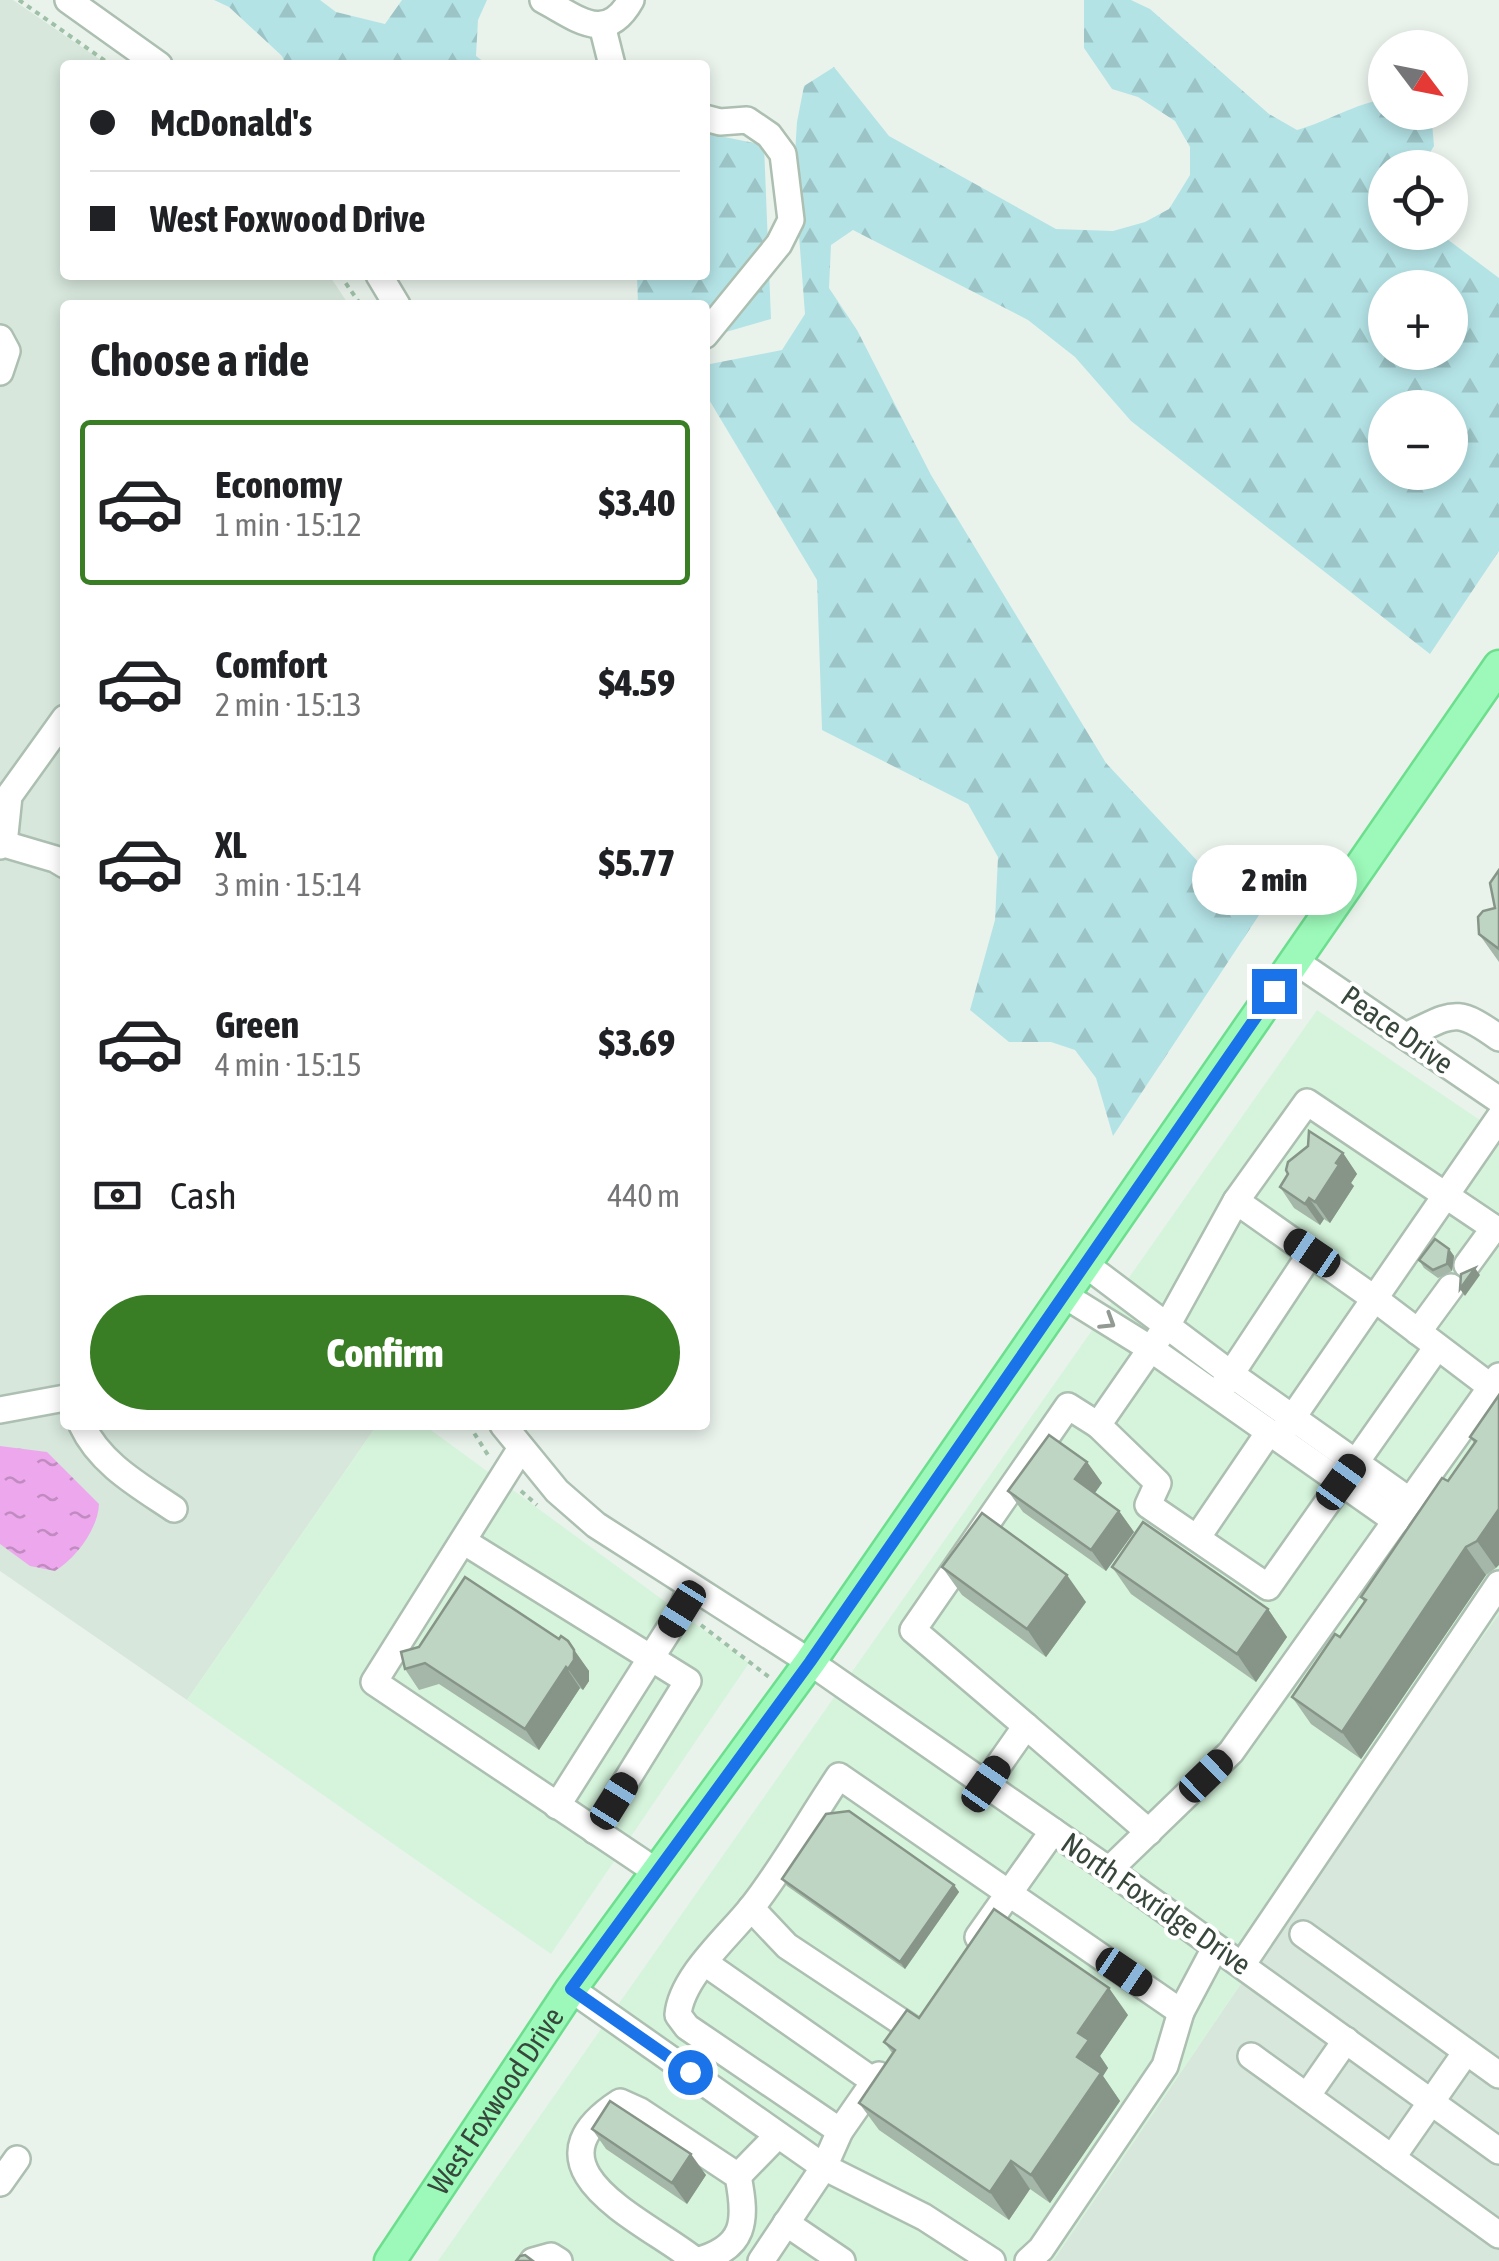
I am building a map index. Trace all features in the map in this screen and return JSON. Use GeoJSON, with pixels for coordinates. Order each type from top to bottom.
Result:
{"type":"FeatureCollection","features":[{"type":"Feature","properties":{"kind":"main road","name":"West Foxwood Drive"},"geometry":{"type":"LineString","coordinates":[[390,2261],[571,1989],[810,1662],[1499,666]]}},
{"type":"Feature","properties":{"kind":"street"},"geometry":{"type":"LineString","coordinates":[[68,0],[102,10],[154,60]]}},
{"type":"Feature","properties":{"kind":"street"},"geometry":{"type":"LineString","coordinates":[[543,0],[588,24],[602,25],[617,21],[631,0]]}},
{"type":"Feature","properties":{"kind":"street"},"geometry":{"type":"LineString","coordinates":[[602,25],[611,60]]}},
{"type":"Feature","properties":{"kind":"street"},"geometry":{"type":"LineString","coordinates":[[710,119],[747,120],[769,135],[783,154],[791,220],[779,244],[710,330]]}},
{"type":"Feature","properties":{"kind":"street"},"geometry":{"type":"LineString","coordinates":[[60,725],[9,796],[2,845],[60,862]]}},
{"type":"Feature","properties":{"kind":"street","name":"Peace Drive"},"geometry":{"type":"LineString","coordinates":[[1296,960],[1499,1100]]}},
{"type":"Feature","properties":{"kind":"street"},"geometry":{"type":"LineString","coordinates":[[1406,1036],[1453,1015],[1473,1019],[1499,1038]]}},
{"type":"Feature","properties":{"kind":"street"},"geometry":{"type":"LineString","coordinates":[[1098,1425],[1168,1324],[1236,1201],[1307,1102],[1494,1228],[1466,1265]]}},
{"type":"Feature","properties":{"kind":"street"},"geometry":{"type":"LineString","coordinates":[[1196,1538],[1280,1430],[1499,1118]]}},
{"type":"Feature","properties":{"kind":"street"},"geometry":{"type":"LineString","coordinates":[[1109,1870],[1231,1752],[1495,1382],[1428,1340],[1236,1201]]}},
{"type":"Feature","properties":{"kind":"street"},"geometry":{"type":"LineString","coordinates":[[1224,1384],[1312,1253]]}},
{"type":"Feature","properties":{"kind":"street"},"geometry":{"type":"LineString","coordinates":[[1086,1264],[1168,1324],[1224,1384],[1280,1430],[1403,1511]]}},
{"type":"Feature","properties":{"kind":"street"},"geometry":{"type":"LineString","coordinates":[[1149,1832],[913,1630],[1068,1406],[1098,1425],[1158,1483],[1148,1504],[1268,1587],[1347,1473],[1428,1340],[1451,1287]]}},
{"type":"Feature","properties":{"kind":"street"},"geometry":{"type":"LineString","coordinates":[[1064,1295],[1152,1349],[1224,1384]]}},
{"type":"Feature","properties":{"kind":"street"},"geometry":{"type":"LineString","coordinates":[[0,1410],[60,1399]]}},
{"type":"Feature","properties":{"kind":"street"},"geometry":{"type":"LineString","coordinates":[[84,1430],[91,1444],[120,1472],[174,1509]]}},
{"type":"Feature","properties":{"kind":"street","name":"North Foxridge Drive"},"geometry":{"type":"LineString","coordinates":[[507,1430],[557,1490],[596,1525],[810,1662],[986,1784],[1499,2151]]}},
{"type":"Feature","properties":{"kind":"street"},"geometry":{"type":"LineString","coordinates":[[522,1448],[374,1682],[656,1872]]}},
{"type":"Feature","properties":{"kind":"street"},"geometry":{"type":"LineString","coordinates":[[464,1541],[688,1681],[596,1831]]}},
{"type":"Feature","properties":{"kind":"street"},"geometry":{"type":"LineString","coordinates":[[1242,1965],[1499,1584]]}},
{"type":"Feature","properties":{"kind":"street"},"geometry":{"type":"LineString","coordinates":[[557,1806],[691,1587]]}},
{"type":"Feature","properties":{"kind":"street"},"geometry":{"type":"LineString","coordinates":[[986,1784],[1026,1726]]}},
{"type":"Feature","properties":{"kind":"street"},"geometry":{"type":"LineString","coordinates":[[840,2131],[687,2027],[678,2015],[679,2001],[726,1932],[751,1908],[839,1776],[1181,2012]]}},
{"type":"Feature","properties":{"kind":"street"},"geometry":{"type":"LineString","coordinates":[[966,1953],[1053,1831]]}},
{"type":"Feature","properties":{"kind":"street"},"geometry":{"type":"LineString","coordinates":[[751,1908],[787,1946],[918,2021],[840,2131],[824,2167],[762,2261]]}},
{"type":"Feature","properties":{"kind":"street"},"geometry":{"type":"LineString","coordinates":[[1303,1934],[1499,2075]]}},
{"type":"Feature","properties":{"kind":"street"},"geometry":{"type":"LineString","coordinates":[[1028,2261],[1041,2250],[1165,2066],[1181,2012],[1215,1948]]}},
{"type":"Feature","properties":{"kind":"street"},"geometry":{"type":"LineString","coordinates":[[705,1963],[874,2082]]}},
{"type":"Feature","properties":{"kind":"street"},"geometry":{"type":"LineString","coordinates":[[571,1989],[824,2167],[924,2217],[992,2261]]}},
{"type":"Feature","properties":{"kind":"street"},"geometry":{"type":"LineString","coordinates":[[1307,2096],[1346,2040]]}},
{"type":"Feature","properties":{"kind":"street"},"geometry":{"type":"LineString","coordinates":[[1392,2158],[1466,2052]]}},
{"type":"Feature","properties":{"kind":"street"},"geometry":{"type":"LineString","coordinates":[[1252,2056],[1499,2235]]}},
{"type":"Feature","properties":{"kind":"street"},"geometry":{"type":"LineString","coordinates":[[620,2102],[640,2111],[738,2176],[744,2214],[737,2237],[725,2251],[696,2261],[598,2192],[580,2164],[583,2146],[598,2116],[620,2102]]}},
{"type":"Feature","properties":{"kind":"street"},"geometry":{"type":"LineString","coordinates":[[738,2176],[778,2135]]}},
{"type":"Feature","properties":{"kind":"street"},"geometry":{"type":"LineString","coordinates":[[0,2183],[17,2159]]}},
{"type":"Feature","properties":{"kind":"street"},"geometry":{"type":"LineString","coordinates":[[786,2223],[842,2261]]}},
{"type":"Feature","properties":{"kind":"street"},"geometry":{"type":"LineString","coordinates":[[534,2261],[552,2256],[559,2261]]}},
{"type":"Feature","properties":{"kind":"path"},"geometry":{"type":"LineString","coordinates":[[19,0],[103,60]]}},
{"type":"Feature","properties":{"kind":"shaded area"},"geometry":{"type":"Polygon","coordinates":[[[0,0],[13,0],[101,60],[60,60],[60,280],[332,280],[346,300],[60,300],[60,1430],[374,1430],[187,1700],[0,1571],[0,0]]]}},
{"type":"Feature","properties":{"kind":"shaded area"},"geometry":{"type":"Polygon","coordinates":[[[1317,1010],[1499,1133],[1499,1614],[1370,1793],[1053,2261],[438,2261],[1317,1010]]]}},
{"type":"Feature","properties":{"kind":"shaded area"},"geometry":{"type":"Polygon","coordinates":[[[374,1430],[431,1430],[749,1663],[551,1954],[187,1700],[374,1430]]]}},
{"type":"Feature","properties":{"kind":"shaded area"},"geometry":{"type":"Polygon","coordinates":[[[1499,1614],[1499,2261],[1053,2261],[1370,1793],[1499,1614]]]}},
{"type":"Feature","properties":{"kind":"green space"},"geometry":{"type":"Polygon","coordinates":[[[214,0],[320,0],[336,12],[385,24],[402,0],[487,0],[478,20],[476,56],[481,60],[284,60],[229,7],[214,0]]]}},
{"type":"Feature","properties":{"kind":"green space"},"geometry":{"type":"Polygon","coordinates":[[[1084,0],[1131,0],[1150,9],[1269,114],[1297,130],[1368,104],[1368,130],[1433,130],[1432,150],[1368,150],[1368,250],[1462,250],[1499,278],[1499,551],[1430,654],[1131,421],[1075,357],[1028,320],[853,230],[831,245],[829,288],[857,330],[931,475],[1106,763],[1203,867],[1265,906],[1113,1136],[1096,1078],[1075,1050],[1051,1042],[1009,1042],[970,1010],[995,920],[998,857],[968,804],[822,730],[817,580],[710,401],[710,364],[782,350],[805,314],[794,170],[797,122],[804,86],[834,67],[889,136],[1056,229],[1113,231],[1145,222],[1169,209],[1190,175],[1190,147],[1175,121],[1138,97],[1112,89],[1084,48],[1084,0]]]}},
{"type":"Feature","properties":{"kind":"green space"},"geometry":{"type":"Polygon","coordinates":[[[710,134],[764,145],[771,319],[710,337],[710,300],[638,300],[637,280],[710,280],[710,134]]]}},
{"type":"Feature","properties":{"kind":"water"},"geometry":{"type":"Polygon","coordinates":[[[0,1446],[47,1452],[99,1504],[95,1523],[84,1542],[55,1571],[30,1566],[0,1544],[0,1446]]]}},
{"type":"Feature","properties":{"kind":"building"},"geometry":{"type":"Polygon","coordinates":[[[1499,870],[1499,949],[1479,934],[1478,917],[1495,908],[1490,883],[1499,870]]]}},
{"type":"Feature","properties":{"kind":"building"},"geometry":{"type":"Polygon","coordinates":[[[1309,1131],[1343,1153],[1315,1202],[1309,1198],[1305,1204],[1280,1187],[1288,1174],[1288,1162],[1308,1146],[1309,1131]]]}},
{"type":"Feature","properties":{"kind":"building"},"geometry":{"type":"Polygon","coordinates":[[[1435,1239],[1449,1249],[1447,1264],[1433,1270],[1419,1260],[1435,1239]]]}},
{"type":"Feature","properties":{"kind":"building"},"geometry":{"type":"Polygon","coordinates":[[[1475,1268],[1460,1289],[1461,1274],[1475,1268]]]}},
{"type":"Feature","properties":{"kind":"building"},"geometry":{"type":"Polygon","coordinates":[[[1499,1395],[1499,1509],[1477,1541],[1466,1547],[1342,1732],[1292,1697],[1335,1634],[1340,1637],[1366,1600],[1361,1597],[1442,1478],[1448,1481],[1476,1441],[1470,1437],[1499,1395]]]}},
{"type":"Feature","properties":{"kind":"building"},"geometry":{"type":"Polygon","coordinates":[[[1049,1435],[1087,1462],[1075,1479],[1119,1511],[1091,1550],[1008,1491],[1049,1435]]]}},
{"type":"Feature","properties":{"kind":"building"},"geometry":{"type":"Polygon","coordinates":[[[982,1513],[1067,1575],[1027,1629],[942,1567],[982,1513]]]}},
{"type":"Feature","properties":{"kind":"building"},"geometry":{"type":"Polygon","coordinates":[[[1143,1522],[1268,1609],[1237,1654],[1112,1567],[1143,1522]]]}},
{"type":"Feature","properties":{"kind":"building"},"geometry":{"type":"Polygon","coordinates":[[[465,1577],[559,1639],[561,1636],[574,1650],[574,1660],[525,1729],[425,1663],[405,1669],[401,1652],[419,1647],[465,1577]]]}},
{"type":"Feature","properties":{"kind":"building"},"geometry":{"type":"Polygon","coordinates":[[[849,1811],[954,1885],[900,1962],[782,1879],[826,1814],[849,1811]]]}},
{"type":"Feature","properties":{"kind":"building"},"geometry":{"type":"Polygon","coordinates":[[[994,1909],[1109,1988],[1078,2033],[1089,2040],[1077,2057],[1101,2073],[1031,2175],[1011,2161],[990,2192],[859,2103],[895,2050],[884,2042],[907,2010],[919,2018],[994,1909]]]}},
{"type":"Feature","properties":{"kind":"building"},"geometry":{"type":"Polygon","coordinates":[[[610,2101],[691,2154],[672,2183],[592,2129],[610,2101]]]}},
{"type":"Feature","properties":{"kind":"route"},"geometry":{"type":"LineString","coordinates":[[690,2072],[571,1989],[810,1662],[1274,991]]}}]}
